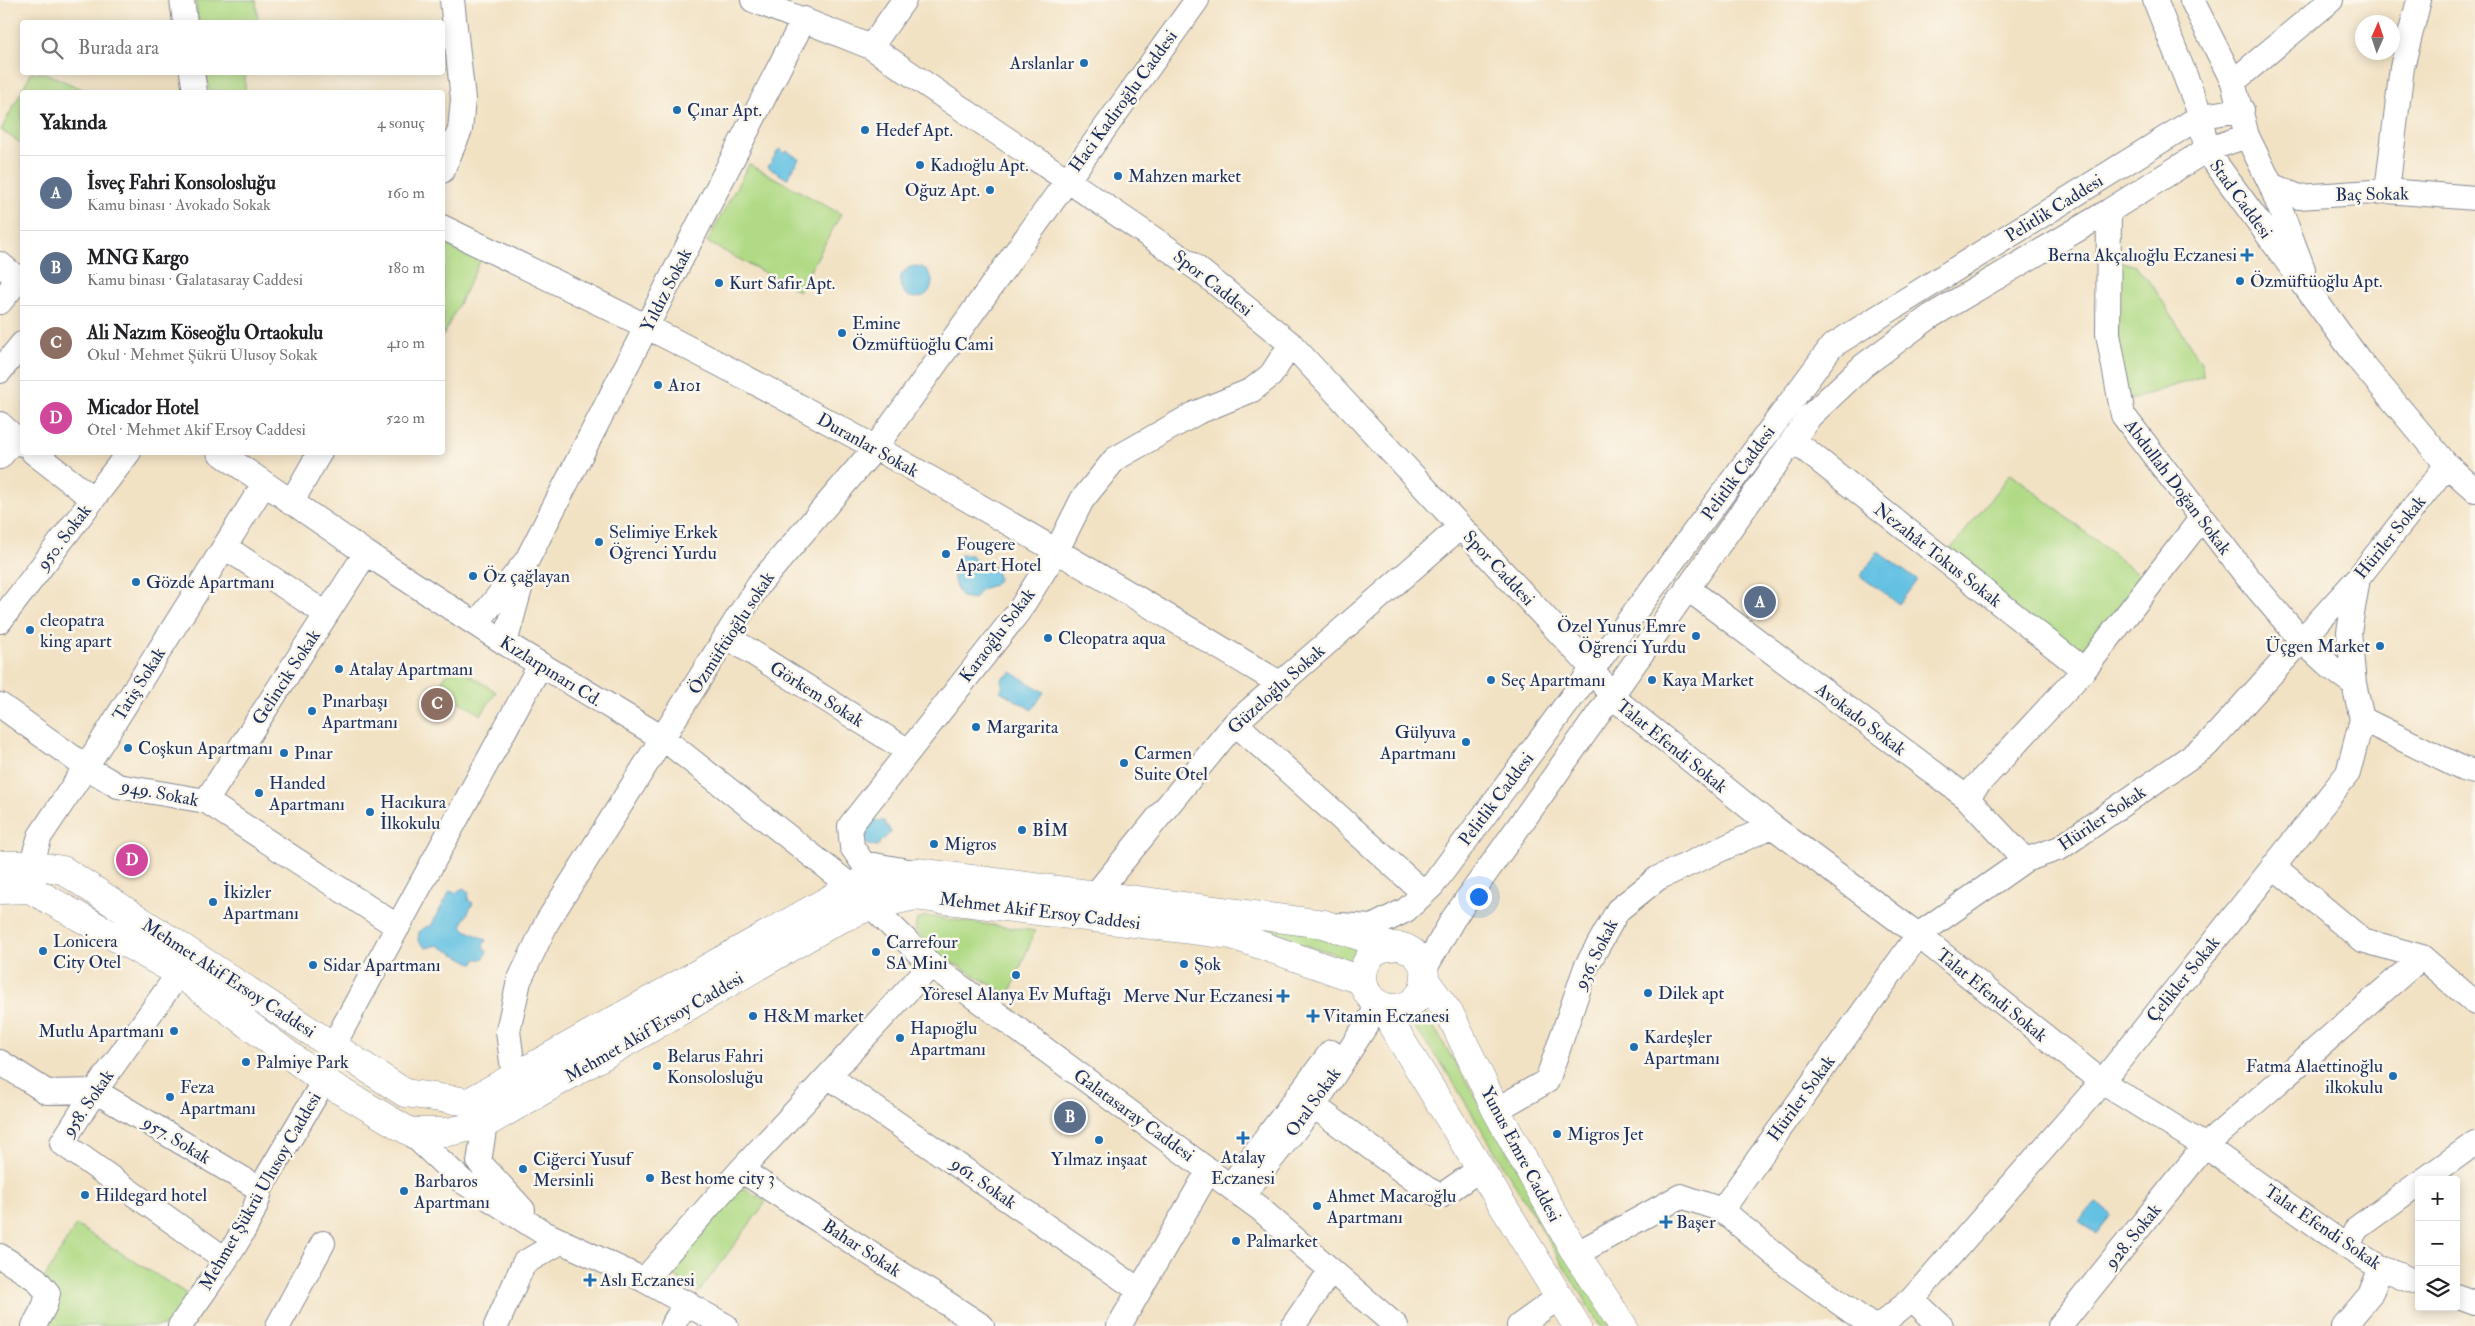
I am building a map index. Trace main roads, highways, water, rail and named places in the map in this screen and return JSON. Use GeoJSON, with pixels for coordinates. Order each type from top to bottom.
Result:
{"type":"FeatureCollection","features":[{"type":"Feature","properties":{"kind":"main road","name":"Mehmet Akif Ersoy Caddesi"},"geometry":{"type":"LineString","coordinates":[[0,864],[31,877],[179,973],[324,1081],[410,1132],[448,1132],[485,1124],[834,922],[861,896]]}},
{"type":"Feature","properties":{"kind":"main road","name":"Mehmet Akif Ersoy Caddesi"},"geometry":{"type":"LineString","coordinates":[[0,890],[31,877],[62,870],[405,1093],[469,1102],[861,896],[915,896],[1232,935],[1375,998]]}},
{"type":"Feature","properties":{"kind":"main road","name":"Mehmet Akif Ersoy Caddesi"},"geometry":{"type":"LineString","coordinates":[[861,896],[859,883],[917,872],[1324,924],[1391,947]]}},
{"type":"Feature","properties":{"kind":"main road"},"geometry":{"type":"LineString","coordinates":[[1375,998],[1409,1005],[1417,998],[1422,990],[1424,975],[1420,962],[1408,950],[1391,947],[1373,954],[1363,971],[1375,998],[1577,1326]]}},
{"type":"Feature","properties":{"kind":"main road","name":"Yunus Emre Caddesi"},"geometry":{"type":"LineString","coordinates":[[1424,975],[1451,1016],[1496,1110],[1576,1254],[1623,1326]]}},
{"type":"Feature","properties":{"kind":"water"},"geometry":{"type":"Polygon","coordinates":[[[779,149],[785,153],[787,151],[799,159],[787,179],[768,167],[779,149]]]}},
{"type":"Feature","properties":{"kind":"water"},"geometry":{"type":"Polygon","coordinates":[[[916,266],[927,271],[932,282],[927,293],[916,298],[905,293],[900,282],[905,271],[916,266]]]}},
{"type":"Feature","properties":{"kind":"water"},"geometry":{"type":"Polygon","coordinates":[[[1878,552],[1917,580],[1899,604],[1860,576],[1878,552]]]}},
{"type":"Feature","properties":{"kind":"water"},"geometry":{"type":"Polygon","coordinates":[[[960,555],[972,555],[979,567],[994,567],[999,579],[994,585],[981,589],[974,599],[962,597],[956,587],[953,571],[960,555]]]}},
{"type":"Feature","properties":{"kind":"water"},"geometry":{"type":"Polygon","coordinates":[[[1011,672],[1044,692],[1032,710],[1000,691],[1003,686],[1001,680],[1011,672]]]}},
{"type":"Feature","properties":{"kind":"water"},"geometry":{"type":"Polygon","coordinates":[[[873,820],[884,821],[891,832],[877,846],[868,845],[862,837],[862,830],[866,830],[873,820]]]}},
{"type":"Feature","properties":{"kind":"water"},"geometry":{"type":"Polygon","coordinates":[[[463,888],[469,892],[468,900],[473,903],[462,924],[464,929],[486,940],[483,946],[487,952],[483,959],[476,959],[474,964],[437,945],[426,948],[418,941],[419,932],[431,926],[450,891],[455,893],[463,888]]]}},
{"type":"Feature","properties":{"kind":"water"},"geometry":{"type":"Polygon","coordinates":[[[2096,1202],[2111,1215],[2096,1234],[2079,1221],[2096,1202]]]}},
{"type":"Feature","properties":{"kind":"place","name":"Arslanlar"},"geometry":{"type":"Point","coordinates":[1084,63]}},
{"type":"Feature","properties":{"kind":"place","name":"Çınar Apt."},"geometry":{"type":"Point","coordinates":[677,110]}},
{"type":"Feature","properties":{"kind":"place","name":"Hedef Apt."},"geometry":{"type":"Point","coordinates":[865,130]}},
{"type":"Feature","properties":{"kind":"place","name":"Kadıoğlu Apt."},"geometry":{"type":"Point","coordinates":[920,165]}},
{"type":"Feature","properties":{"kind":"place","name":"Mahzen market"},"geometry":{"type":"Point","coordinates":[1118,176]}},
{"type":"Feature","properties":{"kind":"place","name":"Oğuz Apt."},"geometry":{"type":"Point","coordinates":[990,190]}},
{"type":"Feature","properties":{"kind":"place","name":"Berna Akçalıoğlu Eczanesi"},"geometry":{"type":"Point","coordinates":[2247,255]}},
{"type":"Feature","properties":{"kind":"place","name":"Özmüftüoğlu Apt."},"geometry":{"type":"Point","coordinates":[2240,281]}},
{"type":"Feature","properties":{"kind":"place","name":"Kurt Safir Apt."},"geometry":{"type":"Point","coordinates":[719,283]}},
{"type":"Feature","properties":{"kind":"place","name":"Emine Özmüftüoğlu Cami"},"geometry":{"type":"Point","coordinates":[842,333]}},
{"type":"Feature","properties":{"kind":"place","name":"A101"},"geometry":{"type":"Point","coordinates":[658,385]}},
{"type":"Feature","properties":{"kind":"place","name":"Selimiye Erkek Öğrenci Yurdu"},"geometry":{"type":"Point","coordinates":[599,542]}},
{"type":"Feature","properties":{"kind":"place","name":"Fougere Apart Hotel"},"geometry":{"type":"Point","coordinates":[946,554]}},
{"type":"Feature","properties":{"kind":"place","name":"Öz çağlayan"},"geometry":{"type":"Point","coordinates":[473,576]}},
{"type":"Feature","properties":{"kind":"place","name":"Gözde Apartmanı"},"geometry":{"type":"Point","coordinates":[136,582]}},
{"type":"Feature","properties":{"kind":"place","name":"İsveç Fahri Konsolosluğu"},"geometry":{"type":"Point","coordinates":[1760,602]}},
{"type":"Feature","properties":{"kind":"place","name":"cleopatra king apart"},"geometry":{"type":"Point","coordinates":[30,630]}},
{"type":"Feature","properties":{"kind":"place","name":"Özel Yunus Emre Öğrenci Yurdu"},"geometry":{"type":"Point","coordinates":[1696,636]}},
{"type":"Feature","properties":{"kind":"place","name":"Cleopatra aqua"},"geometry":{"type":"Point","coordinates":[1048,638]}},
{"type":"Feature","properties":{"kind":"place","name":"Üçgen Market"},"geometry":{"type":"Point","coordinates":[2380,646]}},
{"type":"Feature","properties":{"kind":"place","name":"Atalay Apartmanı"},"geometry":{"type":"Point","coordinates":[339,669]}},
{"type":"Feature","properties":{"kind":"place","name":"Seç Apartmanı"},"geometry":{"type":"Point","coordinates":[1491,680]}},
{"type":"Feature","properties":{"kind":"place","name":"Kaya Market"},"geometry":{"type":"Point","coordinates":[1652,680]}},
{"type":"Feature","properties":{"kind":"place","name":"Ali Nazım Köseoğlu Ortaokulu"},"geometry":{"type":"Point","coordinates":[437,704]}},
{"type":"Feature","properties":{"kind":"place","name":"Pınarbaşı Apartmanı"},"geometry":{"type":"Point","coordinates":[312,711]}},
{"type":"Feature","properties":{"kind":"place","name":"Margarita"},"geometry":{"type":"Point","coordinates":[976,727]}},
{"type":"Feature","properties":{"kind":"place","name":"Gülyuva Apartmanı"},"geometry":{"type":"Point","coordinates":[1466,742]}},
{"type":"Feature","properties":{"kind":"place","name":"Coşkun Apartmanı"},"geometry":{"type":"Point","coordinates":[128,748]}},
{"type":"Feature","properties":{"kind":"place","name":"Pınar"},"geometry":{"type":"Point","coordinates":[284,753]}},
{"type":"Feature","properties":{"kind":"place","name":"Carmen Suite Otel"},"geometry":{"type":"Point","coordinates":[1124,763]}},
{"type":"Feature","properties":{"kind":"place","name":"Handed Apartmanı"},"geometry":{"type":"Point","coordinates":[259,793]}},
{"type":"Feature","properties":{"kind":"place","name":"Hacıkura İlkokulu"},"geometry":{"type":"Point","coordinates":[370,812]}},
{"type":"Feature","properties":{"kind":"place","name":"BİM"},"geometry":{"type":"Point","coordinates":[1022,830]}},
{"type":"Feature","properties":{"kind":"place","name":"Migros"},"geometry":{"type":"Point","coordinates":[934,844]}},
{"type":"Feature","properties":{"kind":"place","name":"Micador Hotel"},"geometry":{"type":"Point","coordinates":[132,860]}},
{"type":"Feature","properties":{"kind":"place","name":"İkizler Apartmanı"},"geometry":{"type":"Point","coordinates":[213,902]}},
{"type":"Feature","properties":{"kind":"place","name":"Lonicera City Otel"},"geometry":{"type":"Point","coordinates":[43,951]}},
{"type":"Feature","properties":{"kind":"place","name":"Carrefour SA Mini"},"geometry":{"type":"Point","coordinates":[876,952]}},
{"type":"Feature","properties":{"kind":"place","name":"Şok"},"geometry":{"type":"Point","coordinates":[1184,964]}},
{"type":"Feature","properties":{"kind":"place","name":"Sidar Apartmanı"},"geometry":{"type":"Point","coordinates":[313,965]}},
{"type":"Feature","properties":{"kind":"place","name":"Yöresel Alanya Ev Muftağı"},"geometry":{"type":"Point","coordinates":[1016,975]}},
{"type":"Feature","properties":{"kind":"place","name":"Dilek apt"},"geometry":{"type":"Point","coordinates":[1648,993]}},
{"type":"Feature","properties":{"kind":"place","name":"Merve Nur Eczanesi"},"geometry":{"type":"Point","coordinates":[1283,996]}},
{"type":"Feature","properties":{"kind":"place","name":"H&M market"},"geometry":{"type":"Point","coordinates":[753,1016]}},
{"type":"Feature","properties":{"kind":"place","name":"Vitamin Eczanesi"},"geometry":{"type":"Point","coordinates":[1313,1016]}},
{"type":"Feature","properties":{"kind":"place","name":"Mutlu Apartmanı"},"geometry":{"type":"Point","coordinates":[174,1031]}},
{"type":"Feature","properties":{"kind":"place","name":"Hapıoğlu Apartmanı"},"geometry":{"type":"Point","coordinates":[900,1038]}},
{"type":"Feature","properties":{"kind":"place","name":"Kardeşler Apartmanı"},"geometry":{"type":"Point","coordinates":[1634,1047]}},
{"type":"Feature","properties":{"kind":"place","name":"Palmiye Park"},"geometry":{"type":"Point","coordinates":[246,1062]}},
{"type":"Feature","properties":{"kind":"place","name":"Belarus Fahri Konsolosluğu"},"geometry":{"type":"Point","coordinates":[657,1066]}},
{"type":"Feature","properties":{"kind":"place","name":"Fatma Alaettinoğlu ilkokulu"},"geometry":{"type":"Point","coordinates":[2393,1076]}},
{"type":"Feature","properties":{"kind":"place","name":"Feza Apartmanı"},"geometry":{"type":"Point","coordinates":[170,1097]}},
{"type":"Feature","properties":{"kind":"place","name":"MNG Kargo"},"geometry":{"type":"Point","coordinates":[1070,1117]}},
{"type":"Feature","properties":{"kind":"place","name":"Migros Jet"},"geometry":{"type":"Point","coordinates":[1557,1134]}},
{"type":"Feature","properties":{"kind":"place","name":"Atalay Eczanesi"},"geometry":{"type":"Point","coordinates":[1243,1138]}},
{"type":"Feature","properties":{"kind":"place","name":"Yılmaz inşaat"},"geometry":{"type":"Point","coordinates":[1099,1140]}},
{"type":"Feature","properties":{"kind":"place","name":"Ciğerci Yusuf Mersinli"},"geometry":{"type":"Point","coordinates":[523,1169]}},
{"type":"Feature","properties":{"kind":"place","name":"Best home city 3"},"geometry":{"type":"Point","coordinates":[650,1178]}},
{"type":"Feature","properties":{"kind":"place","name":"Barbaros Apartmanı"},"geometry":{"type":"Point","coordinates":[404,1191]}},
{"type":"Feature","properties":{"kind":"place","name":"Hildegard hotel"},"geometry":{"type":"Point","coordinates":[85,1195]}},
{"type":"Feature","properties":{"kind":"place","name":"Ahmet Macaroğlu Apartmanı"},"geometry":{"type":"Point","coordinates":[1317,1206]}},
{"type":"Feature","properties":{"kind":"place","name":"Başer"},"geometry":{"type":"Point","coordinates":[1666,1222]}},
{"type":"Feature","properties":{"kind":"place","name":"Palmarket"},"geometry":{"type":"Point","coordinates":[1236,1241]}},
{"type":"Feature","properties":{"kind":"place","name":"Aslı Eczanesi"},"geometry":{"type":"Point","coordinates":[590,1280]}}]}
